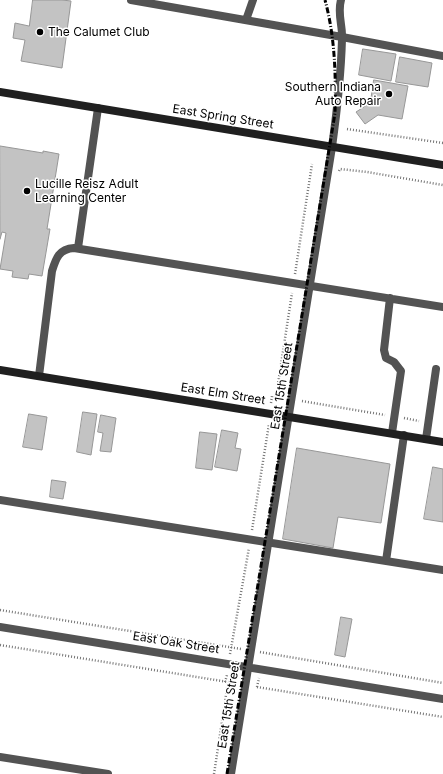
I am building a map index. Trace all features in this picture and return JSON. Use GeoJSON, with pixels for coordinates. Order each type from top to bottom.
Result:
{"type":"FeatureCollection","features":[{"type":"Feature","properties":{"kind":"main road","name":"East Spring Street"},"geometry":{"type":"LineString","coordinates":[[0,92],[443,165]]}},
{"type":"Feature","properties":{"kind":"main road","name":"East Elm Street"},"geometry":{"type":"LineString","coordinates":[[0,370],[443,442]]}},
{"type":"Feature","properties":{"kind":"street"},"geometry":{"type":"LineString","coordinates":[[131,0],[443,56]]}},
{"type":"Feature","properties":{"kind":"street"},"geometry":{"type":"LineString","coordinates":[[246,20],[253,0]]}},
{"type":"Feature","properties":{"kind":"street","name":"East 15th Street"},"geometry":{"type":"LineString","coordinates":[[230,774],[338,107],[342,37],[339,8],[341,0]]}},
{"type":"Feature","properties":{"kind":"street"},"geometry":{"type":"LineString","coordinates":[[78,248],[98,108]]}},
{"type":"Feature","properties":{"kind":"street"},"geometry":{"type":"LineString","coordinates":[[39,376],[52,271],[56,259],[64,250],[74,248],[443,307]]}},
{"type":"Feature","properties":{"kind":"street"},"geometry":{"type":"LineString","coordinates":[[390,298],[384,350],[386,358],[394,362],[401,371],[392,433]]}},
{"type":"Feature","properties":{"kind":"street"},"geometry":{"type":"LineString","coordinates":[[426,439],[436,369]]}},
{"type":"Feature","properties":{"kind":"street"},"geometry":{"type":"LineString","coordinates":[[386,561],[404,435]]}},
{"type":"Feature","properties":{"kind":"street"},"geometry":{"type":"LineString","coordinates":[[0,500],[443,570]]}},
{"type":"Feature","properties":{"kind":"street","name":"East Oak Street"},"geometry":{"type":"LineString","coordinates":[[0,627],[443,698]]}},
{"type":"Feature","properties":{"kind":"street"},"geometry":{"type":"LineString","coordinates":[[0,757],[108,774]]}},
{"type":"Feature","properties":{"kind":"path"},"geometry":{"type":"LineString","coordinates":[[347,129],[443,143]]}},
{"type":"Feature","properties":{"kind":"path"},"geometry":{"type":"LineString","coordinates":[[0,610],[443,683]]}},
{"type":"Feature","properties":{"kind":"path"},"geometry":{"type":"LineString","coordinates":[[0,645],[443,717]]}},
{"type":"Feature","properties":{"kind":"path"},"geometry":{"type":"LineString","coordinates":[[214,774],[228,682]]}},
{"type":"Feature","properties":{"kind":"building","name":"The Calumet Club"},"geometry":{"type":"Polygon","coordinates":[[[33,0],[71,1],[62,68],[21,61],[25,40],[13,38],[15,23],[29,26],[33,0]]]}},
{"type":"Feature","properties":{"kind":"building"},"geometry":{"type":"Polygon","coordinates":[[[363,49],[396,54],[391,81],[359,75],[363,49]]]}},
{"type":"Feature","properties":{"kind":"building"},"geometry":{"type":"Polygon","coordinates":[[[400,57],[432,63],[428,87],[396,82],[400,57]]]}},
{"type":"Feature","properties":{"kind":"building","name":"Southern Indiana Auto Repair"},"geometry":{"type":"Polygon","coordinates":[[[374,80],[408,86],[402,119],[378,115],[365,124],[356,112],[370,103],[374,80]]]}},
{"type":"Feature","properties":{"kind":"building","name":"Lucille Reisz Adult Learning Center"},"geometry":{"type":"Polygon","coordinates":[[[0,146],[59,154],[47,229],[50,229],[42,276],[29,274],[28,279],[12,277],[13,271],[0,269],[6,233],[2,232],[0,239],[0,146]]]}},
{"type":"Feature","properties":{"kind":"building"},"geometry":{"type":"Polygon","coordinates":[[[83,412],[97,414],[91,455],[77,452],[83,412]]]}},
{"type":"Feature","properties":{"kind":"building"},"geometry":{"type":"Polygon","coordinates":[[[29,414],[47,417],[42,450],[23,447],[29,414]]]}},
{"type":"Feature","properties":{"kind":"building"},"geometry":{"type":"Polygon","coordinates":[[[101,415],[116,418],[111,452],[100,451],[103,433],[98,432],[101,415]]]}},
{"type":"Feature","properties":{"kind":"building"},"geometry":{"type":"Polygon","coordinates":[[[222,430],[238,433],[235,448],[241,449],[237,471],[215,467],[222,430]]]}},
{"type":"Feature","properties":{"kind":"building"},"geometry":{"type":"Polygon","coordinates":[[[200,432],[217,434],[212,470],[196,468],[200,432]]]}},
{"type":"Feature","properties":{"kind":"building"},"geometry":{"type":"Polygon","coordinates":[[[297,448],[390,464],[381,523],[338,517],[333,548],[283,539],[297,448]]]}},
{"type":"Feature","properties":{"kind":"building"},"geometry":{"type":"Polygon","coordinates":[[[433,467],[443,469],[443,522],[424,519],[433,467]]]}},
{"type":"Feature","properties":{"kind":"building"},"geometry":{"type":"Polygon","coordinates":[[[52,480],[66,482],[63,499],[50,497],[52,480]]]}},
{"type":"Feature","properties":{"kind":"building"},"geometry":{"type":"Polygon","coordinates":[[[341,617],[352,619],[345,657],[335,655],[341,617]]]}},
{"type":"Feature","properties":{"kind":"railway"},"geometry":{"type":"LineString","coordinates":[[227,774],[335,113],[333,42],[325,0]]}},
{"type":"Feature","properties":{"kind":"place","name":"The Calumet Club"},"geometry":{"type":"Point","coordinates":[40,32]}},
{"type":"Feature","properties":{"kind":"place","name":"Southern Indiana Auto Repair"},"geometry":{"type":"Point","coordinates":[389,94]}},
{"type":"Feature","properties":{"kind":"place","name":"Lucille Reisz Adult Learning Center"},"geometry":{"type":"Point","coordinates":[27,191]}}]}
